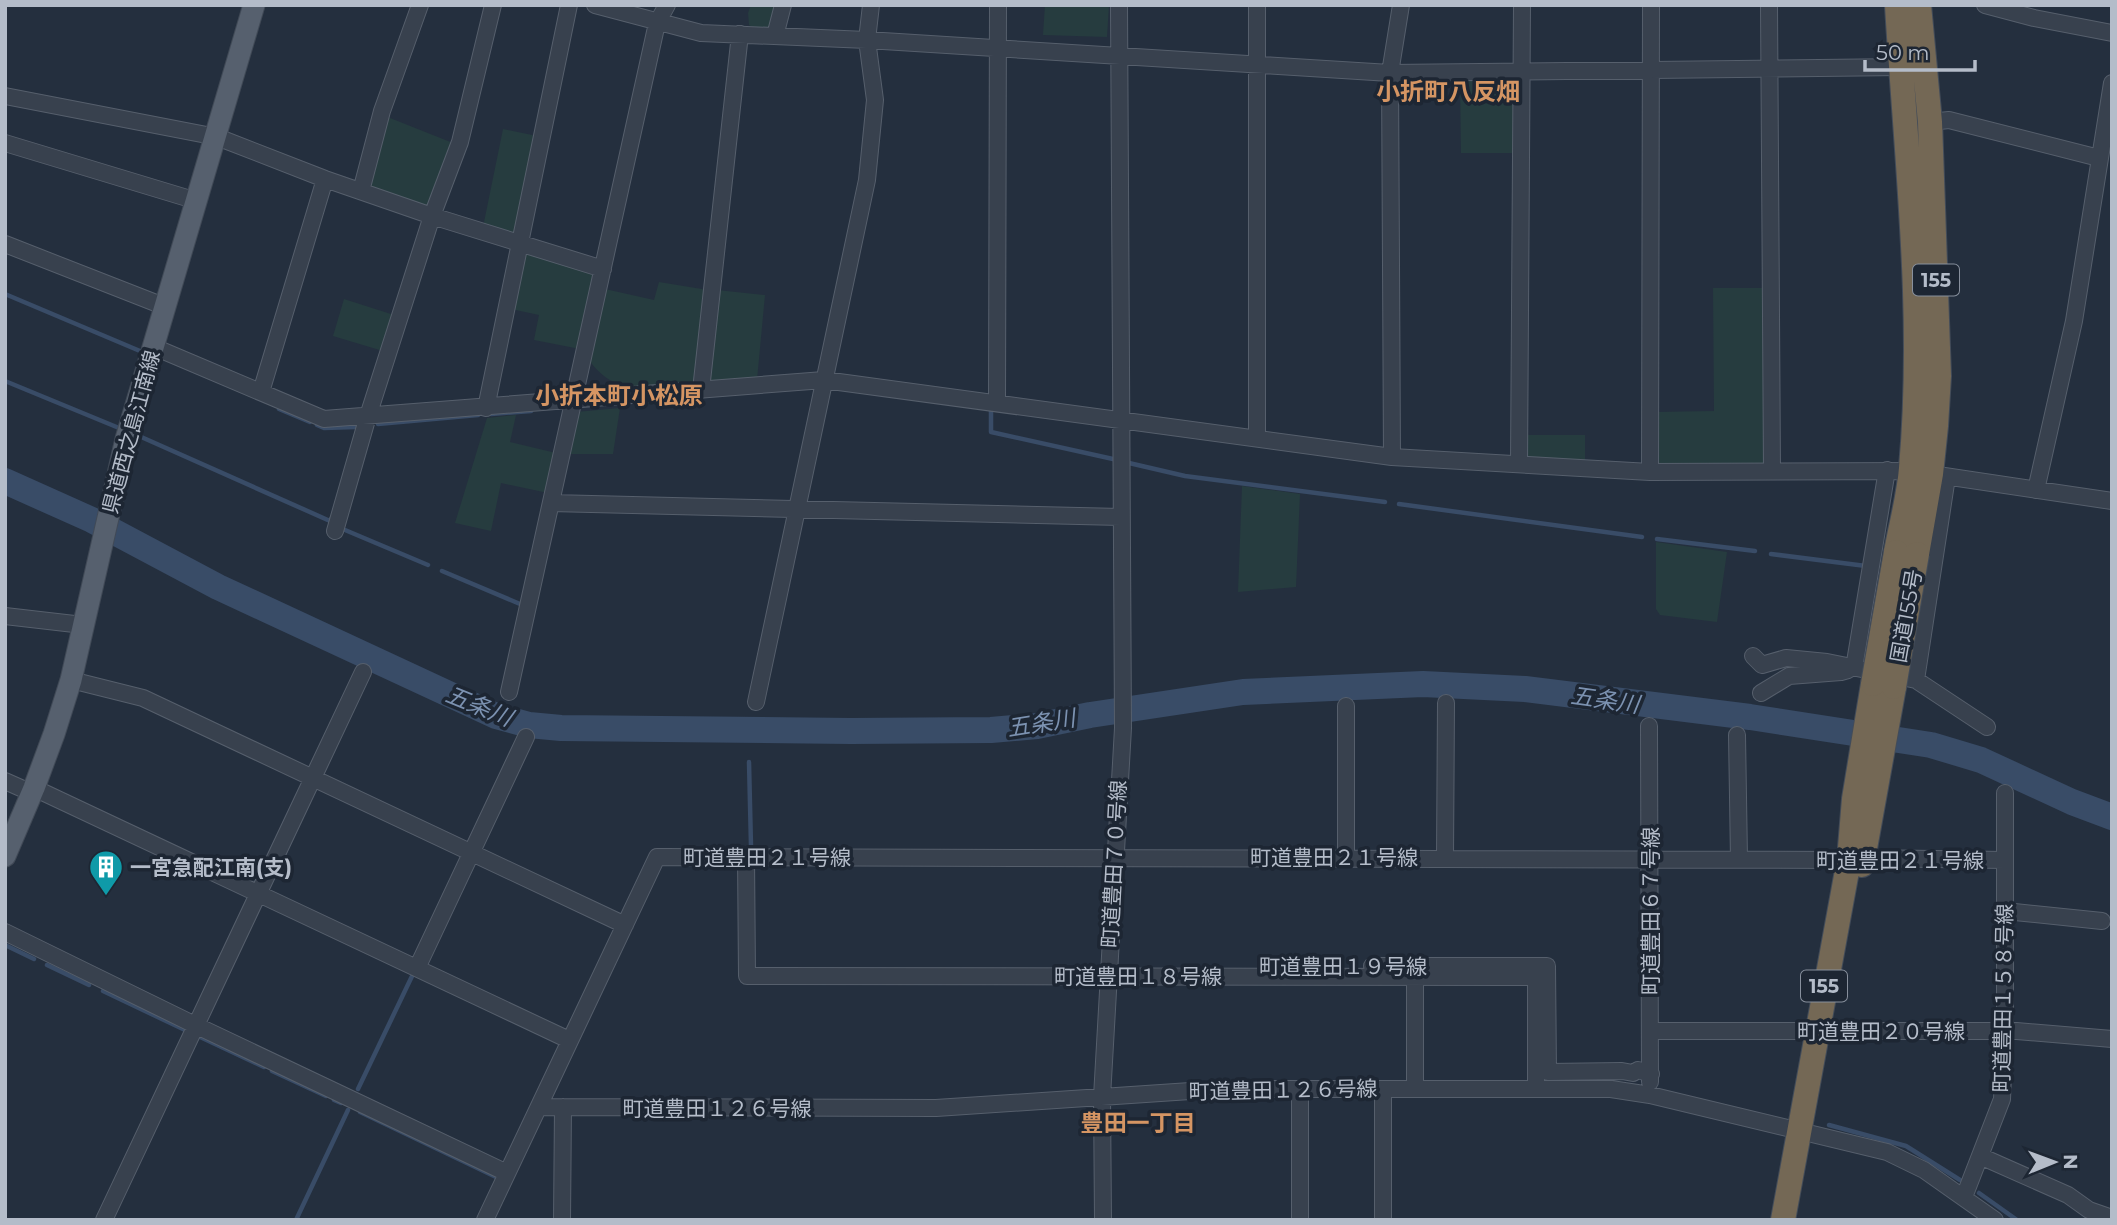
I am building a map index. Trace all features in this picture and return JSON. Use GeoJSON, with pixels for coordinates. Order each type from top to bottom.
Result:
{"type":"FeatureCollection","features":[{"type":"Feature","properties":{"kind":"highway","name":"国道155号"},"geometry":{"type":"LineString","coordinates":[[1795,1220],[1805,1132],[1856,859],[1854,799],[1872,754],[1889,691],[1919,473],[1912,240],[1897,5]]}},
{"type":"Feature","properties":{"kind":"highway","name":"国道155号"},"geometry":{"type":"LineString","coordinates":[[1919,5],[1930,122],[1939,376],[1936,426],[1919,473]]}},
{"type":"Feature","properties":{"kind":"highway","name":"国道155号"},"geometry":{"type":"LineString","coordinates":[[1783,1220],[1805,1132]]}},
{"type":"Feature","properties":{"kind":"main road","name":"県道西之島江南線"},"geometry":{"type":"LineString","coordinates":[[5,856],[54,734],[71,680],[127,439],[254,5]]}},
{"type":"Feature","properties":{"kind":"street"},"geometry":{"type":"LineString","coordinates":[[361,191],[382,111],[420,5]]}},
{"type":"Feature","properties":{"kind":"street"},"geometry":{"type":"LineString","coordinates":[[335,531],[432,216],[460,142],[493,5]]}},
{"type":"Feature","properties":{"kind":"street"},"geometry":{"type":"LineString","coordinates":[[486,408],[569,5]]}},
{"type":"Feature","properties":{"kind":"street"},"geometry":{"type":"LineString","coordinates":[[595,5],[701,33],[867,40],[1390,73],[1901,66]]}},
{"type":"Feature","properties":{"kind":"street"},"geometry":{"type":"LineString","coordinates":[[509,692],[657,23],[667,5]]}},
{"type":"Feature","properties":{"kind":"street"},"geometry":{"type":"LineString","coordinates":[[775,36],[783,5]]}},
{"type":"Feature","properties":{"kind":"street"},"geometry":{"type":"LineString","coordinates":[[756,702],[867,180],[875,100],[867,40],[871,5]]}},
{"type":"Feature","properties":{"kind":"street"},"geometry":{"type":"LineString","coordinates":[[997,403],[998,5]]}},
{"type":"Feature","properties":{"kind":"street","name":"町道豊田７０号線"},"geometry":{"type":"LineString","coordinates":[[1103,1220],[1102,1097],[1123,718],[1119,5]]}},
{"type":"Feature","properties":{"kind":"street"},"geometry":{"type":"LineString","coordinates":[[1257,5],[1257,438]]}},
{"type":"Feature","properties":{"kind":"street"},"geometry":{"type":"LineString","coordinates":[[1392,457],[1390,73],[1401,5]]}},
{"type":"Feature","properties":{"kind":"street"},"geometry":{"type":"LineString","coordinates":[[1520,464],[1522,5]]}},
{"type":"Feature","properties":{"kind":"street"},"geometry":{"type":"LineString","coordinates":[[1650,472],[1651,5]]}},
{"type":"Feature","properties":{"kind":"street"},"geometry":{"type":"LineString","coordinates":[[1769,5],[1772,471]]}},
{"type":"Feature","properties":{"kind":"street"},"geometry":{"type":"LineString","coordinates":[[1984,5],[2034,12],[2112,33]]}},
{"type":"Feature","properties":{"kind":"street"},"geometry":{"type":"LineString","coordinates":[[701,390],[740,34]]}},
{"type":"Feature","properties":{"kind":"street"},"geometry":{"type":"LineString","coordinates":[[2036,490],[2074,321],[2112,83]]}},
{"type":"Feature","properties":{"kind":"street"},"geometry":{"type":"LineString","coordinates":[[5,96],[217,137],[325,179],[432,216],[603,269]]}},
{"type":"Feature","properties":{"kind":"street"},"geometry":{"type":"LineString","coordinates":[[1930,122],[1949,120],[2099,158]]}},
{"type":"Feature","properties":{"kind":"street"},"geometry":{"type":"LineString","coordinates":[[5,143],[197,201]]}},
{"type":"Feature","properties":{"kind":"street"},"geometry":{"type":"LineString","coordinates":[[261,392],[325,179]]}},
{"type":"Feature","properties":{"kind":"street"},"geometry":{"type":"LineString","coordinates":[[5,244],[166,307]]}},
{"type":"Feature","properties":{"kind":"street"},"geometry":{"type":"LineString","coordinates":[[154,346],[324,419],[824,380],[1392,457],[1650,472],[1919,473],[2112,501]]}},
{"type":"Feature","properties":{"kind":"street"},"geometry":{"type":"LineString","coordinates":[[1854,668],[1919,473]]}},
{"type":"Feature","properties":{"kind":"street"},"geometry":{"type":"LineString","coordinates":[[1889,691],[1919,473]]}},
{"type":"Feature","properties":{"kind":"street"},"geometry":{"type":"LineString","coordinates":[[551,503],[1121,517]]}},
{"type":"Feature","properties":{"kind":"street"},"geometry":{"type":"LineString","coordinates":[[5,616],[83,625]]}},
{"type":"Feature","properties":{"kind":"street"},"geometry":{"type":"LineString","coordinates":[[1753,656],[1762,665],[1786,658],[1854,668],[1889,691],[1987,727]]}},
{"type":"Feature","properties":{"kind":"street"},"geometry":{"type":"LineString","coordinates":[[1761,693],[1789,676],[1841,672],[1854,668]]}},
{"type":"Feature","properties":{"kind":"street"},"geometry":{"type":"LineString","coordinates":[[104,1220],[363,672]]}},
{"type":"Feature","properties":{"kind":"street"},"geometry":{"type":"LineString","coordinates":[[71,680],[143,698],[625,925],[569,1040],[542,1107],[485,1220]]}},
{"type":"Feature","properties":{"kind":"street"},"geometry":{"type":"LineString","coordinates":[[1445,858],[1446,703]]}},
{"type":"Feature","properties":{"kind":"street"},"geometry":{"type":"LineString","coordinates":[[1346,706],[1346,858]]}},
{"type":"Feature","properties":{"kind":"street","name":"町道豊田６７号線"},"geometry":{"type":"LineString","coordinates":[[1649,726],[1650,1095]]}},
{"type":"Feature","properties":{"kind":"street"},"geometry":{"type":"LineString","coordinates":[[1737,735],[1739,859]]}},
{"type":"Feature","properties":{"kind":"street"},"geometry":{"type":"LineString","coordinates":[[417,968],[526,737]]}},
{"type":"Feature","properties":{"kind":"street"},"geometry":{"type":"LineString","coordinates":[[5,780],[33,790],[257,893],[569,1040]]}},
{"type":"Feature","properties":{"kind":"street","name":"町道豊田１５８号線"},"geometry":{"type":"LineString","coordinates":[[1964,1197],[2002,1099],[2005,1030],[2005,793]]}},
{"type":"Feature","properties":{"kind":"street","name":"町道豊田２１号線"},"geometry":{"type":"LineString","coordinates":[[625,925],[657,857],[2005,860]]}},
{"type":"Feature","properties":{"kind":"street","name":"町道豊田１８号線"},"geometry":{"type":"LineString","coordinates":[[746,857],[747,976],[1108,971],[1536,977],[1536,1089]]}},
{"type":"Feature","properties":{"kind":"street"},"geometry":{"type":"LineString","coordinates":[[2005,911],[2102,921]]}},
{"type":"Feature","properties":{"kind":"street"},"geometry":{"type":"LineString","coordinates":[[5,932],[507,1173]]}},
{"type":"Feature","properties":{"kind":"street","name":"町道豊田１９号線"},"geometry":{"type":"LineString","coordinates":[[761,967],[1108,971],[1547,966],[1548,1072],[1633,1073],[1638,1070],[1651,1074]]}},
{"type":"Feature","properties":{"kind":"street"},"geometry":{"type":"LineString","coordinates":[[1415,977],[1415,1089]]}},
{"type":"Feature","properties":{"kind":"street","name":"町道豊田２０号線"},"geometry":{"type":"LineString","coordinates":[[1651,1031],[2005,1030],[2112,1039]]}},
{"type":"Feature","properties":{"kind":"street","name":"町道豊田１２６号線"},"geometry":{"type":"LineString","coordinates":[[542,1107],[957,1108],[1220,1089],[1611,1089],[1650,1095],[1898,1156],[1924,1170],[1995,1220]]}},
{"type":"Feature","properties":{"kind":"street"},"geometry":{"type":"LineString","coordinates":[[1300,1089],[1300,1220]]}},
{"type":"Feature","properties":{"kind":"street"},"geometry":{"type":"LineString","coordinates":[[1383,1089],[1383,1220]]}},
{"type":"Feature","properties":{"kind":"street"},"geometry":{"type":"LineString","coordinates":[[562,1220],[563,1107]]}},
{"type":"Feature","properties":{"kind":"street"},"geometry":{"type":"LineString","coordinates":[[1980,1156],[2068,1195],[2089,1210],[2112,1218]]}},
{"type":"Feature","properties":{"kind":"green space"},"geometry":{"type":"Polygon","coordinates":[[[751,5],[778,5],[769,30],[749,25],[748,13],[751,5]]]}},
{"type":"Feature","properties":{"kind":"green space"},"geometry":{"type":"Polygon","coordinates":[[[1045,5],[1109,5],[1107,37],[1043,35],[1045,5]]]}},
{"type":"Feature","properties":{"kind":"green space"},"geometry":{"type":"Polygon","coordinates":[[[1460,78],[1511,78],[1515,83],[1515,153],[1461,153],[1460,78]]]}},
{"type":"Feature","properties":{"kind":"green space"},"geometry":{"type":"Polygon","coordinates":[[[385,116],[453,143],[429,205],[423,208],[370,189],[385,116]]]}},
{"type":"Feature","properties":{"kind":"green space"},"geometry":{"type":"Polygon","coordinates":[[[503,129],[537,136],[515,236],[483,227],[503,129]]]}},
{"type":"Feature","properties":{"kind":"green space"},"geometry":{"type":"Polygon","coordinates":[[[528,251],[593,272],[596,277],[580,349],[534,340],[539,315],[511,309],[522,255],[528,251]]]}},
{"type":"Feature","properties":{"kind":"green space"},"geometry":{"type":"Polygon","coordinates":[[[659,282],[708,290],[697,380],[692,385],[663,388],[623,386],[611,381],[589,360],[605,289],[654,300],[659,282]]]}},
{"type":"Feature","properties":{"kind":"green space"},"geometry":{"type":"Polygon","coordinates":[[[1713,288],[1767,288],[1768,461],[1763,465],[1661,466],[1655,461],[1655,412],[1714,411],[1713,288]]]}},
{"type":"Feature","properties":{"kind":"green space"},"geometry":{"type":"Polygon","coordinates":[[[717,290],[765,295],[757,380],[710,383],[707,379],[717,290]]]}},
{"type":"Feature","properties":{"kind":"green space"},"geometry":{"type":"Polygon","coordinates":[[[344,299],[394,315],[383,351],[333,336],[344,299]]]}},
{"type":"Feature","properties":{"kind":"green space"},"geometry":{"type":"Polygon","coordinates":[[[620,408],[613,454],[567,454],[576,412],[620,408]]]}},
{"type":"Feature","properties":{"kind":"green space"},"geometry":{"type":"Polygon","coordinates":[[[516,415],[510,442],[556,453],[548,493],[501,483],[491,531],[455,523],[487,418],[516,415]]]}},
{"type":"Feature","properties":{"kind":"green space"},"geometry":{"type":"Polygon","coordinates":[[[1524,435],[1585,435],[1585,463],[1529,460],[1524,452],[1524,435]]]}},
{"type":"Feature","properties":{"kind":"green space"},"geometry":{"type":"Polygon","coordinates":[[[1242,486],[1300,494],[1296,587],[1238,592],[1242,486]]]}},
{"type":"Feature","properties":{"kind":"green space"},"geometry":{"type":"Polygon","coordinates":[[[1656,542],[1727,552],[1717,622],[1660,615],[1656,609],[1656,542]]]}},
{"type":"Feature","properties":{"kind":"waterway"},"geometry":{"type":"LineString","coordinates":[[5,294],[140,351]]}},
{"type":"Feature","properties":{"kind":"waterway"},"geometry":{"type":"LineString","coordinates":[[5,381],[119,428]]}},
{"type":"Feature","properties":{"kind":"waterway"},"geometry":{"type":"LineString","coordinates":[[279,409],[310,422]]}},
{"type":"Feature","properties":{"kind":"waterway"},"geometry":{"type":"LineString","coordinates":[[989,409],[991,432],[1113,459]]}},
{"type":"Feature","properties":{"kind":"waterway"},"geometry":{"type":"LineString","coordinates":[[491,414],[531,411]]}},
{"type":"Feature","properties":{"kind":"waterway"},"geometry":{"type":"LineString","coordinates":[[378,424],[478,415]]}},
{"type":"Feature","properties":{"kind":"waterway"},"geometry":{"type":"LineString","coordinates":[[317,425],[324,428],[355,427]]}},
{"type":"Feature","properties":{"kind":"waterway"},"geometry":{"type":"LineString","coordinates":[[139,436],[330,521],[331,519]]}},
{"type":"Feature","properties":{"kind":"waterway"},"geometry":{"type":"LineString","coordinates":[[1129,463],[1185,476],[1385,502]]}},
{"type":"Feature","properties":{"kind":"waterway","name":"五条川"},"geometry":{"type":"LineString","coordinates":[[5,481],[92,520],[218,587],[496,716],[529,725],[561,728],[991,730],[1037,726],[1090,715],[1243,692],[1423,684],[1525,689],[1750,717],[1931,745],[1981,760],[2072,802],[2112,817]]}},
{"type":"Feature","properties":{"kind":"waterway"},"geometry":{"type":"LineString","coordinates":[[1399,504],[1642,537]]}},
{"type":"Feature","properties":{"kind":"waterway"},"geometry":{"type":"LineString","coordinates":[[345,530],[428,565]]}},
{"type":"Feature","properties":{"kind":"waterway"},"geometry":{"type":"LineString","coordinates":[[1657,539],[1755,551]]}},
{"type":"Feature","properties":{"kind":"waterway"},"geometry":{"type":"LineString","coordinates":[[1771,554],[1866,566]]}},
{"type":"Feature","properties":{"kind":"waterway"},"geometry":{"type":"LineString","coordinates":[[442,571],[520,604]]}},
{"type":"Feature","properties":{"kind":"waterway"},"geometry":{"type":"LineString","coordinates":[[749,738],[751,730]]}},
{"type":"Feature","properties":{"kind":"waterway"},"geometry":{"type":"LineString","coordinates":[[749,762],[751,846]]}},
{"type":"Feature","properties":{"kind":"waterway"},"geometry":{"type":"LineString","coordinates":[[5,945],[34,959]]}},
{"type":"Feature","properties":{"kind":"waterway"},"geometry":{"type":"LineString","coordinates":[[47,965],[89,985]]}},
{"type":"Feature","properties":{"kind":"waterway"},"geometry":{"type":"LineString","coordinates":[[358,1089],[414,972]]}},
{"type":"Feature","properties":{"kind":"waterway"},"geometry":{"type":"LineString","coordinates":[[103,991],[185,1030]]}},
{"type":"Feature","properties":{"kind":"waterway"},"geometry":{"type":"LineString","coordinates":[[198,1036],[264,1067]]}},
{"type":"Feature","properties":{"kind":"waterway"},"geometry":{"type":"LineString","coordinates":[[272,1071],[326,1096]]}},
{"type":"Feature","properties":{"kind":"waterway"},"geometry":{"type":"LineString","coordinates":[[334,1100],[341,1103]]}},
{"type":"Feature","properties":{"kind":"waterway"},"geometry":{"type":"LineString","coordinates":[[296,1220],[348,1110]]}},
{"type":"Feature","properties":{"kind":"waterway"},"geometry":{"type":"LineString","coordinates":[[360,1112],[496,1177]]}},
{"type":"Feature","properties":{"kind":"waterway"},"geometry":{"type":"LineString","coordinates":[[1829,1125],[1906,1146],[1960,1180]]}},
{"type":"Feature","properties":{"kind":"waterway"},"geometry":{"type":"LineString","coordinates":[[1979,1193],[2017,1220]]}},
{"type":"Feature","properties":{"kind":"place","name":"一宮急配江南(支)"},"geometry":{"type":"Point","coordinates":[106,897]}},
{"type":"Feature","properties":{"kind":"district","name":"小折町八反畑"},"geometry":{"type":"Point","coordinates":[1448,91]}},
{"type":"Feature","properties":{"kind":"district","name":"小折本町小松原"},"geometry":{"type":"Point","coordinates":[619,395]}},
{"type":"Feature","properties":{"kind":"district","name":"豊田一丁目"},"geometry":{"type":"Point","coordinates":[1138,1123]}}]}
